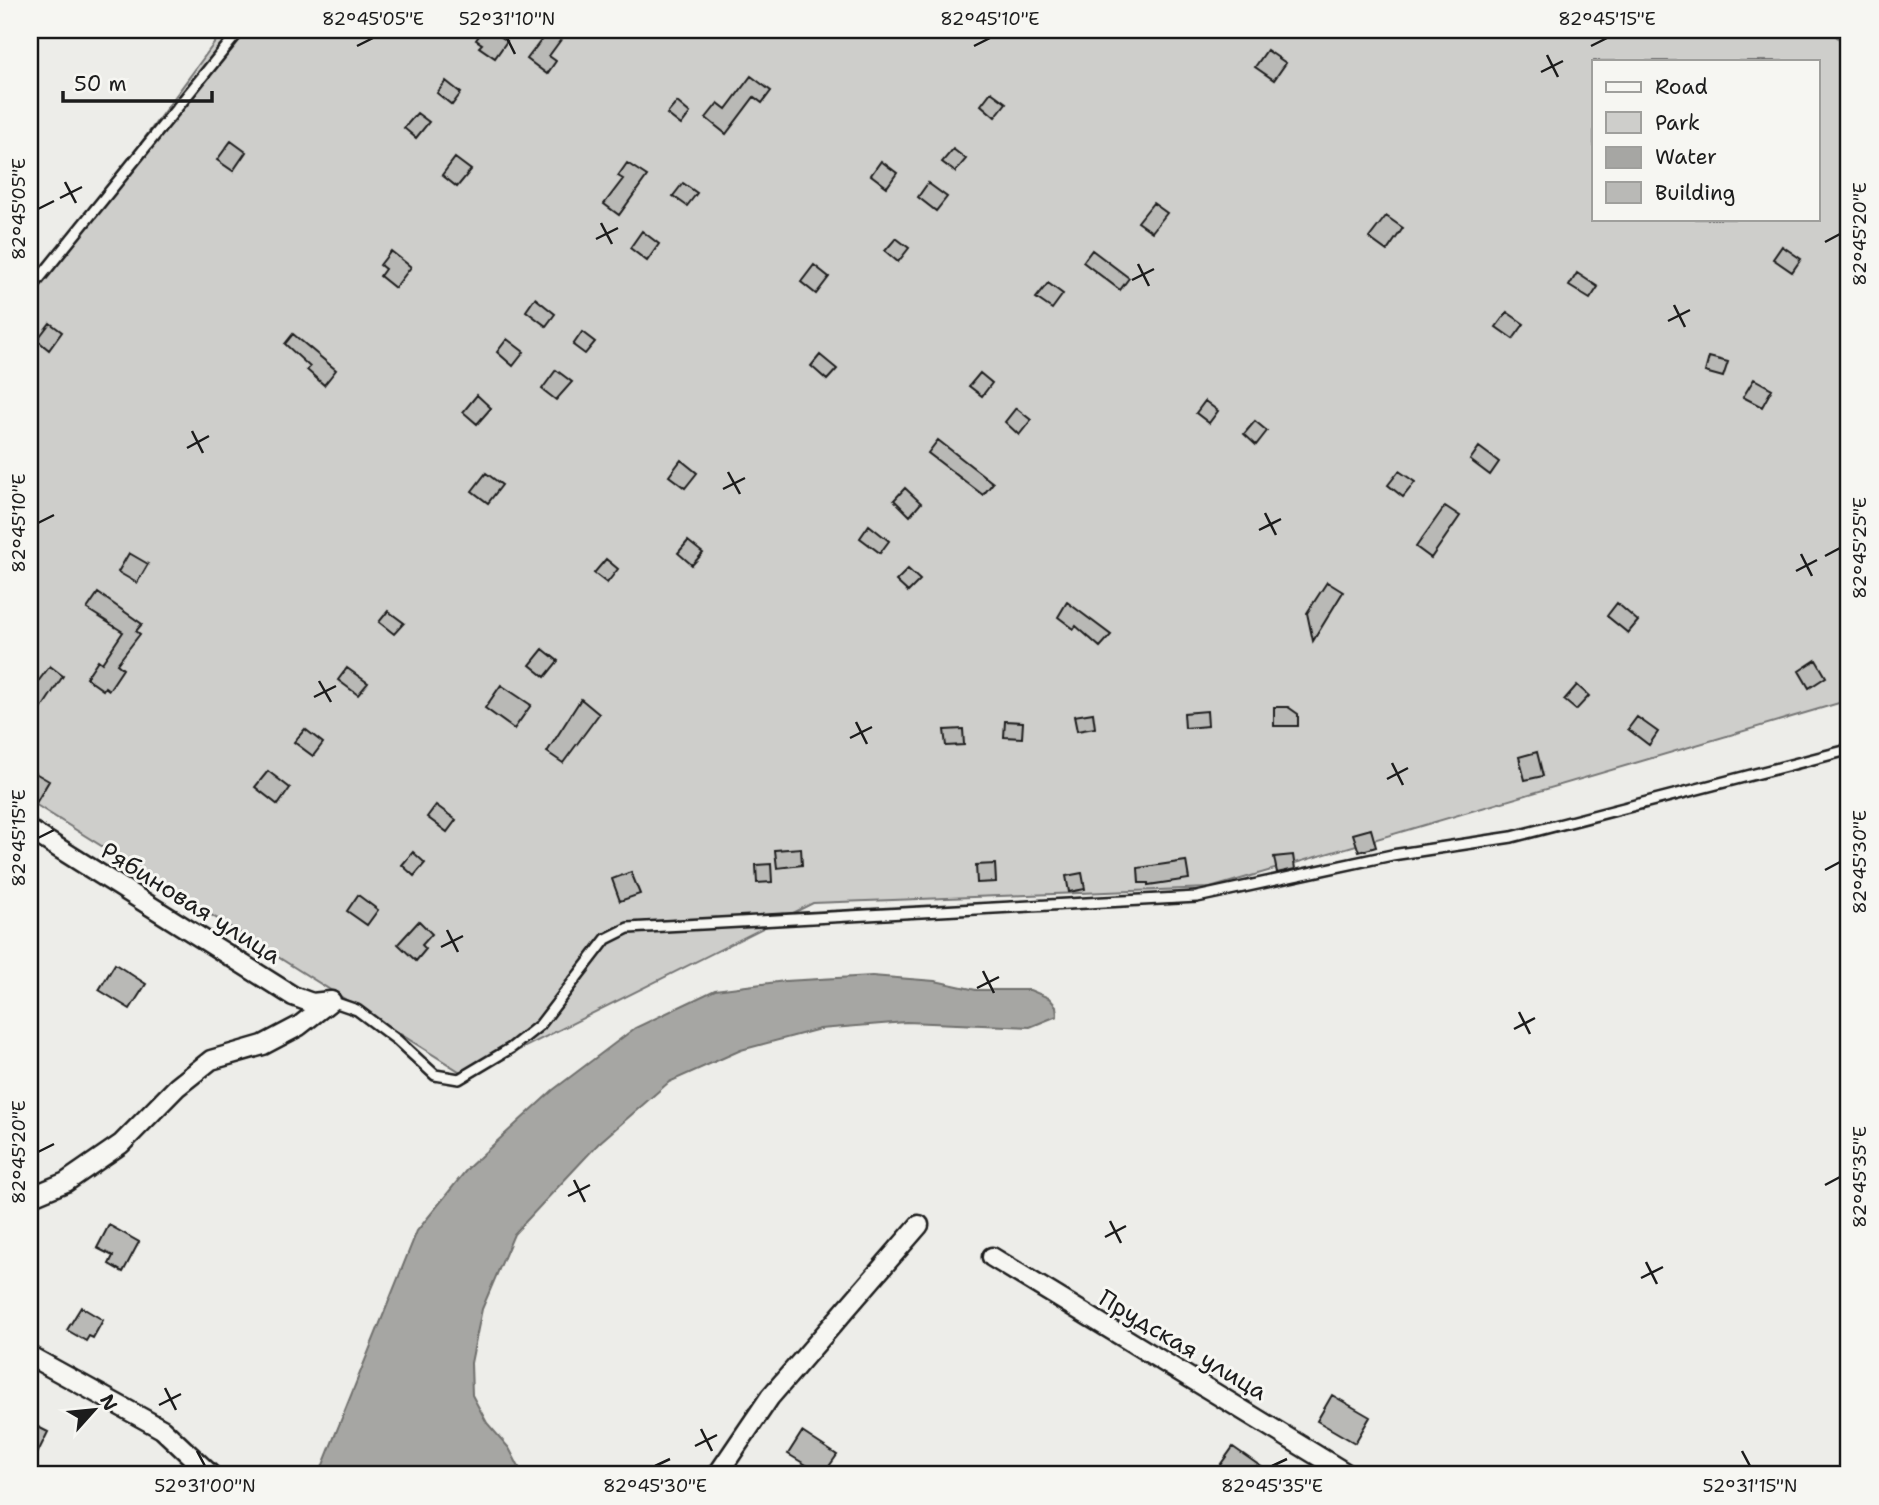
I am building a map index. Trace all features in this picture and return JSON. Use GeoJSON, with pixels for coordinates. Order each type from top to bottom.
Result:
{"type":"FeatureCollection","features":[{"type":"Feature","properties":{"kind":"street","name":"Рябиновая улица"},"geometry":{"type":"LineString","coordinates":[[30,830],[293,996],[312,1003],[331,1001]]}},
{"type":"Feature","properties":{"kind":"street"},"geometry":{"type":"LineString","coordinates":[[30,1197],[66,1182],[121,1144],[177,1087],[211,1060],[262,1045],[299,1026],[331,1001]]}},
{"type":"Feature","properties":{"kind":"street"},"geometry":{"type":"LineString","coordinates":[[722,1474],[769,1397],[919,1225]]}},
{"type":"Feature","properties":{"kind":"street","name":"Прудская улица"},"geometry":{"type":"LineString","coordinates":[[992,1257],[1349,1475]]}},
{"type":"Feature","properties":{"kind":"street"},"geometry":{"type":"LineString","coordinates":[[30,1356],[162,1429],[211,1475]]}},
{"type":"Feature","properties":{"kind":"lane"},"geometry":{"type":"LineString","coordinates":[[30,290],[240,30]]}},
{"type":"Feature","properties":{"kind":"lane"},"geometry":{"type":"LineString","coordinates":[[331,1001],[357,1010],[397,1040],[435,1075],[459,1079],[511,1048],[540,1025],[606,939],[628,928],[1197,897],[1392,855],[1512,837],[1844,751],[1849,746]]}},
{"type":"Feature","properties":{"kind":"green space"},"geometry":{"type":"Polygon","coordinates":[[[224,30],[1829,30],[1849,47],[1849,697],[1846,701],[1210,888],[813,903],[467,1076],[30,801],[30,294],[224,30]]]}},
{"type":"Feature","properties":{"kind":"water"},"geometry":{"type":"Polygon","coordinates":[[[872,976],[935,981],[976,990],[1030,990],[1049,998],[1056,1006],[1057,1016],[1030,1027],[906,1022],[820,1029],[741,1050],[669,1082],[599,1143],[514,1234],[482,1309],[471,1363],[472,1395],[487,1423],[509,1448],[523,1475],[319,1475],[417,1231],[468,1168],[553,1090],[635,1028],[715,990],[785,981],[872,976]]]}},
{"type":"Feature","properties":{"kind":"building"},"geometry":{"type":"Polygon","coordinates":[[[483,30],[505,30],[500,36],[507,41],[495,58],[479,47],[482,44],[476,40],[483,30]]]}},
{"type":"Feature","properties":{"kind":"building"},"geometry":{"type":"Polygon","coordinates":[[[549,30],[568,30],[549,56],[556,61],[547,74],[527,59],[549,30]]]}},
{"type":"Feature","properties":{"kind":"building"},"geometry":{"type":"Polygon","coordinates":[[[1267,50],[1286,63],[1274,80],[1255,67],[1267,50]]]}},
{"type":"Feature","properties":{"kind":"building"},"geometry":{"type":"Polygon","coordinates":[[[751,76],[771,91],[762,103],[754,97],[726,134],[706,118],[718,103],[726,109],[751,76]]]}},
{"type":"Feature","properties":{"kind":"building"},"geometry":{"type":"Polygon","coordinates":[[[446,81],[461,93],[452,105],[437,93],[446,81]]]}},
{"type":"Feature","properties":{"kind":"building"},"geometry":{"type":"Polygon","coordinates":[[[991,92],[1006,103],[995,117],[981,105],[991,92]]]}},
{"type":"Feature","properties":{"kind":"building"},"geometry":{"type":"Polygon","coordinates":[[[677,102],[690,113],[681,125],[667,114],[677,102]]]}},
{"type":"Feature","properties":{"kind":"building"},"geometry":{"type":"Polygon","coordinates":[[[417,113],[429,122],[416,138],[404,128],[417,113]]]}},
{"type":"Feature","properties":{"kind":"building"},"geometry":{"type":"Polygon","coordinates":[[[231,141],[246,152],[233,171],[217,160],[231,141]]]}},
{"type":"Feature","properties":{"kind":"building"},"geometry":{"type":"Polygon","coordinates":[[[953,149],[966,159],[955,172],[942,162],[953,149]]]}},
{"type":"Feature","properties":{"kind":"building"},"geometry":{"type":"Polygon","coordinates":[[[455,158],[471,170],[457,187],[442,175],[455,158]]]}},
{"type":"Feature","properties":{"kind":"building"},"geometry":{"type":"Polygon","coordinates":[[[881,161],[897,173],[887,187],[871,175],[881,161]]]}},
{"type":"Feature","properties":{"kind":"building"},"geometry":{"type":"Polygon","coordinates":[[[627,163],[647,176],[619,215],[604,204],[623,179],[618,176],[627,163]]]}},
{"type":"Feature","properties":{"kind":"building"},"geometry":{"type":"Polygon","coordinates":[[[683,183],[697,193],[687,206],[673,196],[683,183]]]}},
{"type":"Feature","properties":{"kind":"building"},"geometry":{"type":"Polygon","coordinates":[[[928,183],[947,197],[936,211],[918,197],[928,183]]]}},
{"type":"Feature","properties":{"kind":"building"},"geometry":{"type":"Polygon","coordinates":[[[1153,203],[1167,213],[1152,232],[1138,222],[1153,203]]]}},
{"type":"Feature","properties":{"kind":"building"},"geometry":{"type":"Polygon","coordinates":[[[1386,216],[1403,228],[1387,251],[1369,238],[1386,216]]]}},
{"type":"Feature","properties":{"kind":"building"},"geometry":{"type":"Polygon","coordinates":[[[642,231],[659,244],[647,261],[630,248],[642,231]]]}},
{"type":"Feature","properties":{"kind":"building"},"geometry":{"type":"Polygon","coordinates":[[[896,238],[909,248],[898,262],[885,251],[896,238]]]}},
{"type":"Feature","properties":{"kind":"building"},"geometry":{"type":"Polygon","coordinates":[[[1782,246],[1801,259],[1792,272],[1773,259],[1782,246]]]}},
{"type":"Feature","properties":{"kind":"building"},"geometry":{"type":"Polygon","coordinates":[[[1092,250],[1129,278],[1120,290],[1083,262],[1092,250]]]}},
{"type":"Feature","properties":{"kind":"building"},"geometry":{"type":"Polygon","coordinates":[[[391,251],[411,267],[395,288],[380,276],[385,269],[380,265],[391,251]]]}},
{"type":"Feature","properties":{"kind":"building"},"geometry":{"type":"Polygon","coordinates":[[[814,265],[829,277],[816,294],[801,282],[814,265]]]}},
{"type":"Feature","properties":{"kind":"building"},"geometry":{"type":"Polygon","coordinates":[[[1577,273],[1598,287],[1590,299],[1569,286],[1577,273]]]}},
{"type":"Feature","properties":{"kind":"building"},"geometry":{"type":"Polygon","coordinates":[[[1048,283],[1063,294],[1052,309],[1036,298],[1048,283]]]}},
{"type":"Feature","properties":{"kind":"building"},"geometry":{"type":"Polygon","coordinates":[[[535,298],[555,314],[546,326],[526,311],[535,298]]]}},
{"type":"Feature","properties":{"kind":"building"},"geometry":{"type":"Polygon","coordinates":[[[1507,312],[1524,324],[1513,339],[1496,327],[1507,312]]]}},
{"type":"Feature","properties":{"kind":"building"},"geometry":{"type":"Polygon","coordinates":[[[50,323],[62,332],[49,350],[37,340],[50,323]]]}},
{"type":"Feature","properties":{"kind":"building"},"geometry":{"type":"Polygon","coordinates":[[[582,332],[595,342],[585,354],[573,345],[582,332]]]}},
{"type":"Feature","properties":{"kind":"building"},"geometry":{"type":"Polygon","coordinates":[[[293,334],[336,370],[324,385],[307,370],[310,367],[285,344],[293,334]]]}},
{"type":"Feature","properties":{"kind":"building"},"geometry":{"type":"Polygon","coordinates":[[[507,339],[524,352],[513,366],[497,352],[507,339]]]}},
{"type":"Feature","properties":{"kind":"building"},"geometry":{"type":"Polygon","coordinates":[[[820,355],[837,369],[827,380],[811,366],[820,355]]]}},
{"type":"Feature","properties":{"kind":"building"},"geometry":{"type":"Polygon","coordinates":[[[1709,357],[1728,362],[1723,377],[1705,372],[1709,357]]]}},
{"type":"Feature","properties":{"kind":"building"},"geometry":{"type":"Polygon","coordinates":[[[556,370],[572,382],[556,400],[542,389],[556,370]]]}},
{"type":"Feature","properties":{"kind":"building"},"geometry":{"type":"Polygon","coordinates":[[[980,373],[992,383],[982,396],[969,386],[980,373]]]}},
{"type":"Feature","properties":{"kind":"building"},"geometry":{"type":"Polygon","coordinates":[[[1754,379],[1772,389],[1762,407],[1743,397],[1754,379]]]}},
{"type":"Feature","properties":{"kind":"building"},"geometry":{"type":"Polygon","coordinates":[[[477,395],[491,408],[477,424],[463,412],[477,395]]]}},
{"type":"Feature","properties":{"kind":"building"},"geometry":{"type":"Polygon","coordinates":[[[1205,401],[1218,411],[1209,423],[1196,413],[1205,401]]]}},
{"type":"Feature","properties":{"kind":"building"},"geometry":{"type":"Polygon","coordinates":[[[1016,408],[1031,420],[1019,435],[1005,422],[1016,408]]]}},
{"type":"Feature","properties":{"kind":"building"},"geometry":{"type":"Polygon","coordinates":[[[1255,421],[1267,431],[1256,445],[1244,434],[1255,421]]]}},
{"type":"Feature","properties":{"kind":"building"},"geometry":{"type":"Polygon","coordinates":[[[938,440],[993,483],[983,495],[928,453],[938,440]]]}},
{"type":"Feature","properties":{"kind":"building"},"geometry":{"type":"Polygon","coordinates":[[[1479,447],[1499,462],[1490,475],[1470,460],[1479,447]]]}},
{"type":"Feature","properties":{"kind":"building"},"geometry":{"type":"Polygon","coordinates":[[[681,460],[697,473],[685,488],[669,476],[681,460]]]}},
{"type":"Feature","properties":{"kind":"building"},"geometry":{"type":"Polygon","coordinates":[[[1399,471],[1415,482],[1403,497],[1388,485],[1399,471]]]}},
{"type":"Feature","properties":{"kind":"building"},"geometry":{"type":"Polygon","coordinates":[[[486,473],[502,485],[488,503],[472,491],[486,473]]]}},
{"type":"Feature","properties":{"kind":"building"},"geometry":{"type":"Polygon","coordinates":[[[905,488],[921,503],[910,516],[894,500],[905,488]]]}},
{"type":"Feature","properties":{"kind":"building"},"geometry":{"type":"Polygon","coordinates":[[[1445,506],[1460,516],[1431,558],[1416,547],[1445,506]]]}},
{"type":"Feature","properties":{"kind":"building"},"geometry":{"type":"Polygon","coordinates":[[[869,525],[889,541],[880,553],[860,538],[869,525]]]}},
{"type":"Feature","properties":{"kind":"building"},"geometry":{"type":"Polygon","coordinates":[[[688,541],[703,553],[692,565],[678,553],[688,541]]]}},
{"type":"Feature","properties":{"kind":"building"},"geometry":{"type":"Polygon","coordinates":[[[129,553],[148,564],[137,583],[118,572],[129,553]]]}},
{"type":"Feature","properties":{"kind":"building"},"geometry":{"type":"Polygon","coordinates":[[[606,559],[618,569],[607,583],[594,573],[606,559]]]}},
{"type":"Feature","properties":{"kind":"building"},"geometry":{"type":"Polygon","coordinates":[[[908,569],[920,580],[908,592],[896,581],[908,569]]]}},
{"type":"Feature","properties":{"kind":"building"},"geometry":{"type":"Polygon","coordinates":[[[1327,582],[1343,592],[1313,641],[1307,613],[1327,582]]]}},
{"type":"Feature","properties":{"kind":"building"},"geometry":{"type":"Polygon","coordinates":[[[98,593],[142,624],[136,631],[140,634],[117,664],[123,669],[109,690],[105,687],[103,690],[86,678],[98,660],[102,663],[123,632],[87,609],[98,593]]]}},
{"type":"Feature","properties":{"kind":"building"},"geometry":{"type":"Polygon","coordinates":[[[1067,602],[1111,635],[1100,647],[1076,626],[1074,629],[1058,617],[1067,602]]]}},
{"type":"Feature","properties":{"kind":"building"},"geometry":{"type":"Polygon","coordinates":[[[1617,603],[1638,621],[1628,633],[1607,616],[1617,603]]]}},
{"type":"Feature","properties":{"kind":"building"},"geometry":{"type":"Polygon","coordinates":[[[388,611],[404,623],[394,634],[379,622],[388,611]]]}},
{"type":"Feature","properties":{"kind":"building"},"geometry":{"type":"Polygon","coordinates":[[[543,649],[558,661],[545,677],[530,665],[543,649]]]}},
{"type":"Feature","properties":{"kind":"building"},"geometry":{"type":"Polygon","coordinates":[[[1816,660],[1826,677],[1809,688],[1799,671],[1816,660]]]}},
{"type":"Feature","properties":{"kind":"building"},"geometry":{"type":"Polygon","coordinates":[[[50,666],[63,676],[30,726],[30,692],[50,666]]]}},
{"type":"Feature","properties":{"kind":"building"},"geometry":{"type":"Polygon","coordinates":[[[347,668],[368,683],[358,695],[338,680],[347,668]]]}},
{"type":"Feature","properties":{"kind":"building"},"geometry":{"type":"Polygon","coordinates":[[[501,685],[531,705],[514,729],[485,708],[501,685]]]}},
{"type":"Feature","properties":{"kind":"building"},"geometry":{"type":"Polygon","coordinates":[[[1577,685],[1589,696],[1576,710],[1564,700],[1577,685]]]}},
{"type":"Feature","properties":{"kind":"building"},"geometry":{"type":"Polygon","coordinates":[[[581,699],[599,714],[563,763],[547,752],[581,699]]]}},
{"type":"Feature","properties":{"kind":"building"},"geometry":{"type":"Polygon","coordinates":[[[1274,707],[1288,707],[1298,714],[1298,726],[1274,726],[1274,707]]]}},
{"type":"Feature","properties":{"kind":"building"},"geometry":{"type":"Polygon","coordinates":[[[1207,711],[1208,726],[1185,728],[1184,713],[1207,711]]]}},
{"type":"Feature","properties":{"kind":"building"},"geometry":{"type":"Polygon","coordinates":[[[1093,713],[1095,728],[1077,731],[1074,716],[1093,713]]]}},
{"type":"Feature","properties":{"kind":"building"},"geometry":{"type":"Polygon","coordinates":[[[1637,717],[1658,732],[1649,745],[1628,729],[1637,717]]]}},
{"type":"Feature","properties":{"kind":"building"},"geometry":{"type":"Polygon","coordinates":[[[1005,721],[1023,722],[1022,738],[1004,737],[1005,721]]]}},
{"type":"Feature","properties":{"kind":"building"},"geometry":{"type":"Polygon","coordinates":[[[305,729],[323,743],[313,756],[294,742],[305,729]]]}},
{"type":"Feature","properties":{"kind":"building"},"geometry":{"type":"Polygon","coordinates":[[[963,729],[964,745],[946,746],[944,730],[963,729]]]}},
{"type":"Feature","properties":{"kind":"building"},"geometry":{"type":"Polygon","coordinates":[[[1537,752],[1543,776],[1525,780],[1519,757],[1537,752]]]}},
{"type":"Feature","properties":{"kind":"building"},"geometry":{"type":"Polygon","coordinates":[[[30,770],[49,781],[30,813],[30,770]]]}},
{"type":"Feature","properties":{"kind":"building"},"geometry":{"type":"Polygon","coordinates":[[[268,771],[290,788],[278,805],[255,787],[268,771]]]}},
{"type":"Feature","properties":{"kind":"building"},"geometry":{"type":"Polygon","coordinates":[[[436,805],[456,820],[447,832],[427,817],[436,805]]]}},
{"type":"Feature","properties":{"kind":"building"},"geometry":{"type":"Polygon","coordinates":[[[1371,829],[1376,847],[1359,852],[1353,834],[1371,829]]]}},
{"type":"Feature","properties":{"kind":"building"},"geometry":{"type":"Polygon","coordinates":[[[801,848],[802,865],[777,868],[775,850],[801,848]]]}},
{"type":"Feature","properties":{"kind":"building"},"geometry":{"type":"Polygon","coordinates":[[[413,852],[425,863],[414,876],[402,865],[413,852]]]}},
{"type":"Feature","properties":{"kind":"building"},"geometry":{"type":"Polygon","coordinates":[[[1293,855],[1295,869],[1277,873],[1274,857],[1293,855]]]}},
{"type":"Feature","properties":{"kind":"building"},"geometry":{"type":"Polygon","coordinates":[[[1186,861],[1189,879],[1148,885],[1139,883],[1138,868],[1186,861]]]}},
{"type":"Feature","properties":{"kind":"building"},"geometry":{"type":"Polygon","coordinates":[[[771,864],[772,882],[757,883],[756,865],[771,864]]]}},
{"type":"Feature","properties":{"kind":"building"},"geometry":{"type":"Polygon","coordinates":[[[995,864],[996,882],[977,883],[976,865],[995,864]]]}},
{"type":"Feature","properties":{"kind":"building"},"geometry":{"type":"Polygon","coordinates":[[[631,872],[640,894],[620,901],[612,879],[631,872]]]}},
{"type":"Feature","properties":{"kind":"building"},"geometry":{"type":"Polygon","coordinates":[[[1082,873],[1085,889],[1069,892],[1066,876],[1082,873]]]}},
{"type":"Feature","properties":{"kind":"building"},"geometry":{"type":"Polygon","coordinates":[[[358,895],[378,910],[367,925],[347,911],[358,895]]]}},
{"type":"Feature","properties":{"kind":"building"},"geometry":{"type":"Polygon","coordinates":[[[419,921],[432,934],[422,945],[426,949],[416,961],[398,944],[419,921]]]}},
{"type":"Feature","properties":{"kind":"building"},"geometry":{"type":"Polygon","coordinates":[[[115,964],[146,984],[130,1009],[99,990],[115,964]]]}},
{"type":"Feature","properties":{"kind":"building"},"geometry":{"type":"Polygon","coordinates":[[[109,1225],[139,1242],[123,1272],[109,1264],[113,1256],[97,1248],[109,1225]]]}},
{"type":"Feature","properties":{"kind":"building"},"geometry":{"type":"Polygon","coordinates":[[[81,1307],[103,1320],[93,1338],[89,1336],[86,1341],[67,1330],[81,1307]]]}},
{"type":"Feature","properties":{"kind":"building"},"geometry":{"type":"Polygon","coordinates":[[[1332,1395],[1370,1417],[1355,1443],[1317,1421],[1332,1395]]]}},
{"type":"Feature","properties":{"kind":"building"},"geometry":{"type":"Polygon","coordinates":[[[30,1423],[48,1432],[30,1468],[30,1423]]]}},
{"type":"Feature","properties":{"kind":"building"},"geometry":{"type":"Polygon","coordinates":[[[802,1432],[837,1455],[823,1475],[788,1454],[802,1432]]]}},
{"type":"Feature","properties":{"kind":"building"},"geometry":{"type":"Polygon","coordinates":[[[1233,1447],[1273,1475],[1213,1475],[1233,1447]]]}}]}
